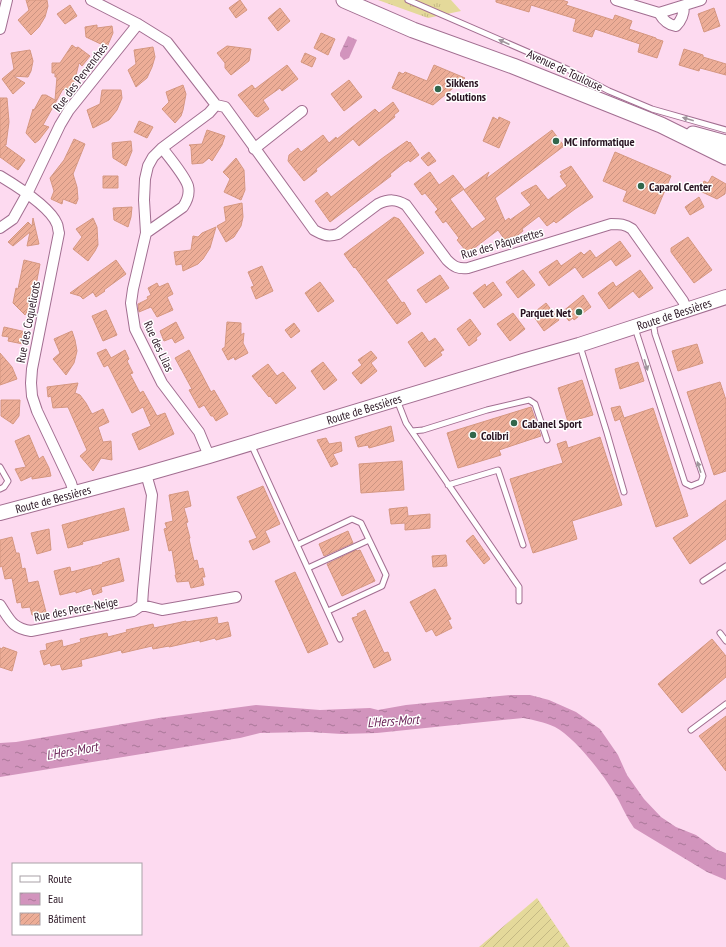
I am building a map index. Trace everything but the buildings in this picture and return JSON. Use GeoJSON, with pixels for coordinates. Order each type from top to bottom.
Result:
{"type":"FeatureCollection","features":[{"type":"Feature","properties":{"kind":"main road","name":"Avenue de Toulouse"},"geometry":{"type":"LineString","coordinates":[[344,0],[413,30],[513,66],[661,125],[726,157]]}},
{"type":"Feature","properties":{"kind":"main road","name":"Avenue de Toulouse"},"geometry":{"type":"LineString","coordinates":[[661,125],[726,143]]}},
{"type":"Feature","properties":{"kind":"main road","name":"Route de Bessières"},"geometry":{"type":"LineString","coordinates":[[0,513],[209,456],[579,345],[726,297]]}},
{"type":"Feature","properties":{"kind":"street"},"geometry":{"type":"LineString","coordinates":[[0,29],[7,0]]}},
{"type":"Feature","properties":{"kind":"street"},"geometry":{"type":"LineString","coordinates":[[91,0],[138,24],[167,42],[216,105]]}},
{"type":"Feature","properties":{"kind":"street"},"geometry":{"type":"LineString","coordinates":[[616,0],[659,13],[701,0]]}},
{"type":"Feature","properties":{"kind":"street"},"geometry":{"type":"LineString","coordinates":[[659,13],[662,18],[671,25],[676,26],[680,22],[684,11],[684,6]]}},
{"type":"Feature","properties":{"kind":"street","name":"Rue des Pervenches"},"geometry":{"type":"LineString","coordinates":[[0,228],[13,219],[28,194],[60,125],[69,110],[138,24]]}},
{"type":"Feature","properties":{"kind":"street","name":"Rue des Lilas"},"geometry":{"type":"LineString","coordinates":[[209,456],[199,432],[162,383],[135,329],[131,303],[132,289],[146,233],[144,200],[145,179],[148,166],[153,157],[162,148],[209,113],[216,105]]}},
{"type":"Feature","properties":{"kind":"street","name":"Rue des Pâquerettes"},"geometry":{"type":"LineString","coordinates":[[216,105],[225,107],[314,230],[322,235],[331,236],[338,234],[378,204],[385,201],[399,200],[406,205],[447,260],[454,266],[461,269],[611,224],[626,225],[632,229],[683,301],[687,310]]}},
{"type":"Feature","properties":{"kind":"street"},"geometry":{"type":"LineString","coordinates":[[254,149],[302,111]]}},
{"type":"Feature","properties":{"kind":"street"},"geometry":{"type":"LineString","coordinates":[[146,233],[182,207],[187,201],[189,195],[188,187],[185,181],[162,148]]}},
{"type":"Feature","properties":{"kind":"street","name":"Rue des Coquelicots"},"geometry":{"type":"LineString","coordinates":[[0,176],[28,194],[53,217],[57,224],[59,233],[32,369],[32,396],[37,411],[71,483],[74,493]]}},
{"type":"Feature","properties":{"kind":"street"},"geometry":{"type":"LineString","coordinates":[[146,474],[152,495],[142,605],[162,610],[236,597]]}},
{"type":"Feature","properties":{"kind":"street","name":"Rue des Perce-Neige"},"geometry":{"type":"LineString","coordinates":[[0,605],[12,623],[20,629],[31,631],[133,611],[142,605]]}},
{"type":"Feature","properties":{"kind":"lane","name":"Avenue de Toulouse"},"geometry":{"type":"LineString","coordinates":[[408,0],[567,69],[609,91],[645,106],[726,130]]}},
{"type":"Feature","properties":{"kind":"lane"},"geometry":{"type":"LineString","coordinates":[[634,328],[685,483],[691,486],[701,482],[703,476],[655,334],[653,321]]}},
{"type":"Feature","properties":{"kind":"lane"},"geometry":{"type":"LineString","coordinates":[[579,345],[624,492]]}},
{"type":"Feature","properties":{"kind":"lane"},"geometry":{"type":"LineString","coordinates":[[397,399],[406,423],[519,588],[519,601]]}},
{"type":"Feature","properties":{"kind":"lane"},"geometry":{"type":"LineString","coordinates":[[412,431],[423,430],[486,410],[529,400],[535,404],[547,440]]}},
{"type":"Feature","properties":{"kind":"lane"},"geometry":{"type":"LineString","coordinates":[[250,443],[340,639]]}},
{"type":"Feature","properties":{"kind":"lane"},"geometry":{"type":"LineString","coordinates":[[0,467],[2,476],[8,481],[4,487],[0,489]]}},
{"type":"Feature","properties":{"kind":"lane"},"geometry":{"type":"LineString","coordinates":[[448,485],[498,470],[523,545]]}},
{"type":"Feature","properties":{"kind":"lane"},"geometry":{"type":"LineString","coordinates":[[297,545],[352,519],[361,523],[386,575],[382,586],[328,611]]}},
{"type":"Feature","properties":{"kind":"lane"},"geometry":{"type":"LineString","coordinates":[[308,568],[369,540]]}},
{"type":"Feature","properties":{"kind":"lane"},"geometry":{"type":"LineString","coordinates":[[703,581],[726,566]]}},
{"type":"Feature","properties":{"kind":"lane"},"geometry":{"type":"LineString","coordinates":[[720,634],[726,641]]}},
{"type":"Feature","properties":{"kind":"lane"},"geometry":{"type":"LineString","coordinates":[[690,730],[726,704]]}},
{"type":"Feature","properties":{"kind":"green space"},"geometry":{"type":"Polygon","coordinates":[[[378,0],[451,0],[461,11],[428,18],[378,0]]]}},
{"type":"Feature","properties":{"kind":"green space"},"geometry":{"type":"Polygon","coordinates":[[[537,898],[570,947],[479,947],[537,898]]]}},
{"type":"Feature","properties":{"kind":"water"},"geometry":{"type":"Polygon","coordinates":[[[348,36],[357,40],[349,58],[344,60],[340,56],[340,53],[348,36]]]}},
{"type":"Feature","properties":{"kind":"water","name":"L'Hers-Mort"},"geometry":{"type":"Polygon","coordinates":[[[511,695],[530,695],[549,700],[576,712],[600,729],[618,755],[627,775],[644,799],[661,817],[676,827],[696,835],[717,850],[726,853],[726,880],[707,872],[634,828],[607,782],[591,760],[573,741],[555,727],[543,722],[523,718],[377,733],[260,733],[240,738],[0,777],[0,743],[16,742],[159,718],[256,705],[320,710],[370,708],[378,710],[406,705],[511,695]]]}},
{"type":"Feature","properties":{"kind":"place","name":"Sikkens Solutions"},"geometry":{"type":"Point","coordinates":[438,89]}},
{"type":"Feature","properties":{"kind":"place","name":"MC informatique"},"geometry":{"type":"Point","coordinates":[556,141]}},
{"type":"Feature","properties":{"kind":"place","name":"Caparol Center"},"geometry":{"type":"Point","coordinates":[641,186]}},
{"type":"Feature","properties":{"kind":"place","name":"Parquet Net"},"geometry":{"type":"Point","coordinates":[579,312]}},
{"type":"Feature","properties":{"kind":"place","name":"Cabanel Sport"},"geometry":{"type":"Point","coordinates":[514,423]}},
{"type":"Feature","properties":{"kind":"place","name":"Colibri"},"geometry":{"type":"Point","coordinates":[473,435]}}]}
